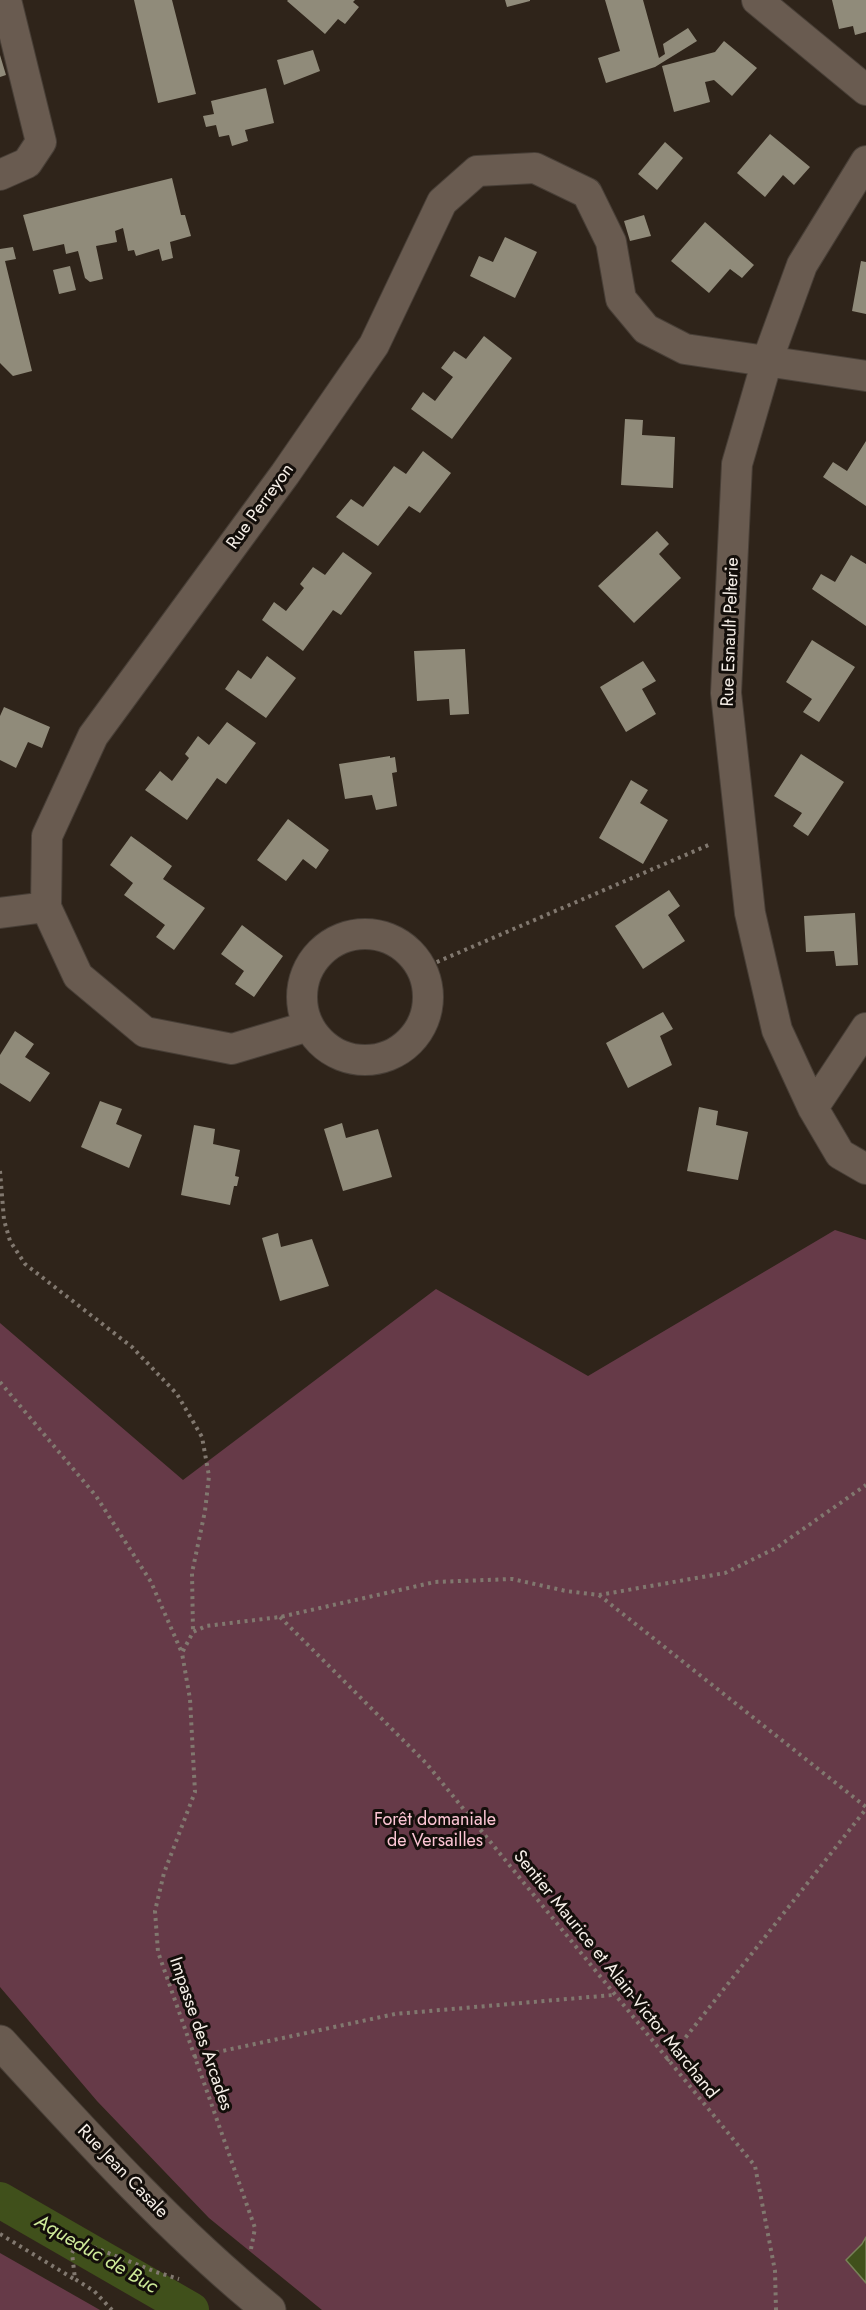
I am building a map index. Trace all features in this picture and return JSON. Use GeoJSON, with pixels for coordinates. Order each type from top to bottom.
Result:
{"type":"FeatureCollection","features":[{"type":"Feature","properties":{"kind":"main road","name":"Rue Jean Casale"},"geometry":{"type":"LineString","coordinates":[[0,2042],[168,2220],[250,2294]]}},
{"type":"Feature","properties":{"kind":"street"},"geometry":{"type":"LineString","coordinates":[[0,176],[27,164],[41,142],[6,0]]}},
{"type":"Feature","properties":{"kind":"street"},"geometry":{"type":"LineString","coordinates":[[758,0],[866,90]]}},
{"type":"Feature","properties":{"kind":"street","name":"Rue Esnault Pelterie"},"geometry":{"type":"LineString","coordinates":[[866,161],[802,265],[767,361],[737,464],[726,693],[750,913],[777,1030],[813,1108],[840,1154],[866,1169]]}},
{"type":"Feature","properties":{"kind":"street","name":"Rue Perreyon"},"geometry":{"type":"LineString","coordinates":[[309,1026],[232,1049],[146,1032],[78,976],[46,907],[47,836],[93,736],[285,474],[374,345],[442,202],[477,171],[535,168],[586,193],[611,242],[621,299],[646,329],[685,349],[866,376]]}},
{"type":"Feature","properties":{"kind":"street"},"geometry":{"type":"LineString","coordinates":[[0,913],[46,907]]}},
{"type":"Feature","properties":{"kind":"street"},"geometry":{"type":"LineString","coordinates":[[356,933],[376,933],[395,940],[411,952],[423,969],[429,990],[428,1011],[419,1032],[403,1048],[384,1058],[362,1061],[340,1056],[322,1044],[309,1026],[302,1007],[302,987],[309,968],[320,951],[336,939],[356,933]]}},
{"type":"Feature","properties":{"kind":"street"},"geometry":{"type":"LineString","coordinates":[[813,1108],[866,1028]]}},
{"type":"Feature","properties":{"kind":"path"},"geometry":{"type":"LineString","coordinates":[[423,969],[741,830]]}},
{"type":"Feature","properties":{"kind":"path"},"geometry":{"type":"LineString","coordinates":[[0,1171],[4,1220],[10,1241],[25,1264],[132,1347],[177,1394],[202,1437],[209,1476],[205,1511],[192,1574],[193,1632],[182,1653]]}},
{"type":"Feature","properties":{"kind":"path","name":"Impasse des Arcades"},"geometry":{"type":"LineString","coordinates":[[0,1382],[96,1496],[151,1582],[182,1653],[190,1698],[195,1792],[164,1873],[155,1911],[158,1952],[255,2228],[250,2254],[250,2294]]}},
{"type":"Feature","properties":{"kind":"path"},"geometry":{"type":"LineString","coordinates":[[193,1632],[206,1626],[280,1617],[435,1582],[512,1579],[566,1591],[599,1595],[725,1573],[776,1548],[866,1485]]}},
{"type":"Feature","properties":{"kind":"path"},"geometry":{"type":"LineString","coordinates":[[599,1595],[866,1808],[667,2061]]}},
{"type":"Feature","properties":{"kind":"path","name":"Sentier Maurice et Alain-Victor Marchand"},"geometry":{"type":"LineString","coordinates":[[280,1617],[426,1763],[613,1995],[755,2166],[775,2271],[776,2310]]}},
{"type":"Feature","properties":{"kind":"path"},"geometry":{"type":"LineString","coordinates":[[194,2057],[395,2014],[613,1995]]}},
{"type":"Feature","properties":{"kind":"path"},"geometry":{"type":"LineString","coordinates":[[0,2234],[93,2291],[112,2310]]}},
{"type":"Feature","properties":{"kind":"path"},"geometry":{"type":"LineString","coordinates":[[75,2279],[72,2253],[78,2241],[156,2272]]}},
{"type":"Feature","properties":{"kind":"green space","name":"Forêt domaniale de Versailles"},"geometry":{"type":"Polygon","coordinates":[[[835,1230],[866,1240],[866,2237],[846,2260],[866,2283],[866,2310],[322,2310],[209,2218],[97,2101],[0,1987],[0,1323],[183,1480],[436,1289],[588,1376],[835,1230]]]}},
{"type":"Feature","properties":{"kind":"green space"},"geometry":{"type":"Polygon","coordinates":[[[0,2253],[100,2310],[0,2310],[0,2253]]]}},
{"type":"Feature","properties":{"kind":"shaded area"},"geometry":{"type":"Polygon","coordinates":[[[866,2237],[866,2283],[846,2260],[866,2237]]]}},
{"type":"Feature","properties":{"kind":"building"},"geometry":{"type":"Polygon","coordinates":[[[134,0],[172,0],[196,94],[158,103],[134,0]]]}},
{"type":"Feature","properties":{"kind":"building"},"geometry":{"type":"Polygon","coordinates":[[[288,0],[355,0],[353,2],[359,7],[345,24],[338,19],[325,34],[288,0]]]}},
{"type":"Feature","properties":{"kind":"building"},"geometry":{"type":"Polygon","coordinates":[[[505,0],[530,0],[530,1],[507,7],[505,0]]]}},
{"type":"Feature","properties":{"kind":"building"},"geometry":{"type":"Polygon","coordinates":[[[605,0],[643,0],[659,58],[665,54],[663,44],[688,28],[697,41],[655,67],[606,83],[598,58],[620,51],[605,0]]]}},
{"type":"Feature","properties":{"kind":"building"},"geometry":{"type":"Polygon","coordinates":[[[832,0],[866,0],[866,32],[855,35],[853,26],[839,29],[832,0]]]}},
{"type":"Feature","properties":{"kind":"building"},"geometry":{"type":"Polygon","coordinates":[[[724,41],[757,68],[732,96],[714,80],[705,82],[710,102],[674,112],[662,66],[715,52],[724,41]]]}},
{"type":"Feature","properties":{"kind":"building"},"geometry":{"type":"Polygon","coordinates":[[[313,50],[320,71],[284,85],[277,60],[313,50]]]}},
{"type":"Feature","properties":{"kind":"building"},"geometry":{"type":"Polygon","coordinates":[[[0,55],[6,75],[0,77],[0,55]]]}},
{"type":"Feature","properties":{"kind":"building"},"geometry":{"type":"Polygon","coordinates":[[[266,88],[274,123],[245,130],[248,141],[232,146],[229,135],[219,137],[216,125],[206,127],[203,116],[214,114],[211,101],[266,88]]]}},
{"type":"Feature","properties":{"kind":"building"},"geometry":{"type":"Polygon","coordinates":[[[770,134],[810,167],[794,185],[783,175],[765,197],[737,173],[770,134]]]}},
{"type":"Feature","properties":{"kind":"building"},"geometry":{"type":"Polygon","coordinates":[[[665,142],[683,158],[657,190],[638,174],[665,142]]]}},
{"type":"Feature","properties":{"kind":"building"},"geometry":{"type":"Polygon","coordinates":[[[172,178],[181,215],[185,215],[191,236],[170,242],[173,258],[162,261],[159,249],[136,256],[134,250],[128,251],[123,228],[115,231],[117,242],[96,246],[103,279],[90,282],[85,278],[78,251],[66,254],[64,244],[33,251],[23,215],[172,178]]]}},
{"type":"Feature","properties":{"kind":"building"},"geometry":{"type":"Polygon","coordinates":[[[644,215],[651,236],[630,241],[624,221],[644,215]]]}},
{"type":"Feature","properties":{"kind":"building"},"geometry":{"type":"Polygon","coordinates":[[[705,222],[754,265],[742,278],[730,269],[709,293],[671,261],[705,222]]]}},
{"type":"Feature","properties":{"kind":"building"},"geometry":{"type":"Polygon","coordinates":[[[505,237],[537,252],[515,298],[470,276],[479,256],[493,262],[505,237]]]}},
{"type":"Feature","properties":{"kind":"building"},"geometry":{"type":"Polygon","coordinates":[[[13,247],[16,259],[5,261],[32,371],[13,376],[0,363],[0,249],[13,247]]]}},
{"type":"Feature","properties":{"kind":"building"},"geometry":{"type":"Polygon","coordinates":[[[861,261],[866,262],[866,314],[852,311],[861,261]]]}},
{"type":"Feature","properties":{"kind":"building"},"geometry":{"type":"Polygon","coordinates":[[[70,266],[76,290],[59,294],[53,270],[70,266]]]}},
{"type":"Feature","properties":{"kind":"building"},"geometry":{"type":"Polygon","coordinates":[[[484,336],[512,358],[452,439],[411,409],[423,392],[435,401],[453,377],[441,368],[454,351],[466,359],[484,336]]]}},
{"type":"Feature","properties":{"kind":"building"},"geometry":{"type":"Polygon","coordinates":[[[625,419],[643,420],[642,435],[675,437],[673,488],[621,485],[625,419]]]}},
{"type":"Feature","properties":{"kind":"building"},"geometry":{"type":"Polygon","coordinates":[[[866,441],[866,506],[823,477],[833,462],[847,471],[866,441]]]}},
{"type":"Feature","properties":{"kind":"building"},"geometry":{"type":"Polygon","coordinates":[[[423,451],[451,473],[420,513],[409,506],[378,546],[336,517],[351,499],[363,507],[394,466],[406,474],[423,451]]]}},
{"type":"Feature","properties":{"kind":"building"},"geometry":{"type":"Polygon","coordinates":[[[657,531],[669,544],[659,554],[681,578],[634,623],[598,586],[657,531]]]}},
{"type":"Feature","properties":{"kind":"building"},"geometry":{"type":"Polygon","coordinates":[[[343,552],[372,573],[341,615],[333,610],[303,651],[262,620],[274,602],[286,611],[304,588],[300,584],[313,567],[325,575],[343,552]]]}},
{"type":"Feature","properties":{"kind":"building"},"geometry":{"type":"Polygon","coordinates":[[[851,555],[866,564],[866,626],[812,589],[821,574],[835,582],[851,555]]]}},
{"type":"Feature","properties":{"kind":"building"},"geometry":{"type":"Polygon","coordinates":[[[812,640],[855,667],[819,722],[803,712],[812,699],[786,682],[812,640]]]}},
{"type":"Feature","properties":{"kind":"building"},"geometry":{"type":"Polygon","coordinates":[[[465,649],[469,714],[450,715],[449,699],[417,701],[414,651],[465,649]]]}},
{"type":"Feature","properties":{"kind":"building"},"geometry":{"type":"Polygon","coordinates":[[[267,656],[296,678],[266,718],[225,689],[238,670],[251,679],[267,656]]]}},
{"type":"Feature","properties":{"kind":"building"},"geometry":{"type":"Polygon","coordinates":[[[643,661],[656,681],[642,689],[656,714],[626,732],[600,687],[643,661]]]}},
{"type":"Feature","properties":{"kind":"building"},"geometry":{"type":"Polygon","coordinates":[[[4,707],[50,727],[42,748],[28,742],[16,768],[0,760],[0,716],[4,707]]]}},
{"type":"Feature","properties":{"kind":"building"},"geometry":{"type":"Polygon","coordinates":[[[227,722],[256,743],[226,784],[217,778],[187,820],[145,790],[160,771],[172,781],[189,758],[185,754],[198,736],[209,745],[227,722]]]}},
{"type":"Feature","properties":{"kind":"building"},"geometry":{"type":"Polygon","coordinates":[[[801,754],[844,782],[808,836],[793,826],[802,813],[774,796],[801,754]]]}},
{"type":"Feature","properties":{"kind":"building"},"geometry":{"type":"Polygon","coordinates":[[[390,756],[390,758],[395,757],[397,772],[392,773],[397,806],[376,810],[372,795],[345,799],[339,764],[390,756]]]}},
{"type":"Feature","properties":{"kind":"building"},"geometry":{"type":"Polygon","coordinates":[[[631,780],[648,790],[640,803],[668,820],[643,864],[599,838],[631,780]]]}},
{"type":"Feature","properties":{"kind":"building"},"geometry":{"type":"Polygon","coordinates":[[[288,819],[329,850],[316,869],[303,859],[286,881],[257,860],[288,819]]]}},
{"type":"Feature","properties":{"kind":"building"},"geometry":{"type":"Polygon","coordinates":[[[131,836],[172,866],[163,879],[205,908],[174,950],[156,937],[165,925],[124,895],[133,883],[110,865],[131,836]]]}},
{"type":"Feature","properties":{"kind":"building"},"geometry":{"type":"Polygon","coordinates":[[[669,890],[680,906],[668,915],[685,941],[643,969],[615,926],[669,890]]]}},
{"type":"Feature","properties":{"kind":"building"},"geometry":{"type":"Polygon","coordinates":[[[855,913],[858,965],[836,966],[834,951],[806,952],[804,916],[855,913]]]}},
{"type":"Feature","properties":{"kind":"building"},"geometry":{"type":"Polygon","coordinates":[[[242,925],[283,956],[254,997],[235,984],[244,971],[221,954],[242,925]]]}},
{"type":"Feature","properties":{"kind":"building"},"geometry":{"type":"Polygon","coordinates":[[[663,1012],[673,1029],[660,1036],[672,1065],[628,1088],[606,1043],[663,1012]]]}},
{"type":"Feature","properties":{"kind":"building"},"geometry":{"type":"Polygon","coordinates":[[[15,1031],[34,1044],[25,1057],[50,1073],[30,1102],[0,1083],[0,1055],[15,1031]]]}},
{"type":"Feature","properties":{"kind":"building"},"geometry":{"type":"Polygon","coordinates":[[[100,1101],[122,1109],[116,1124],[142,1135],[129,1168],[81,1147],[100,1101]]]}},
{"type":"Feature","properties":{"kind":"building"},"geometry":{"type":"Polygon","coordinates":[[[699,1107],[718,1111],[716,1125],[748,1132],[738,1180],[687,1171],[699,1107]]]}},
{"type":"Feature","properties":{"kind":"building"},"geometry":{"type":"Polygon","coordinates":[[[342,1123],[346,1138],[378,1129],[392,1177],[343,1191],[324,1129],[342,1123]]]}},
{"type":"Feature","properties":{"kind":"building"},"geometry":{"type":"Polygon","coordinates":[[[194,1125],[215,1129],[213,1144],[240,1150],[235,1176],[239,1177],[237,1186],[234,1186],[230,1205],[181,1195],[194,1125]]]}},
{"type":"Feature","properties":{"kind":"building"},"geometry":{"type":"Polygon","coordinates":[[[278,1233],[281,1247],[312,1239],[329,1286],[280,1301],[262,1238],[278,1233]]]}},
{"type":"Feature","properties":{"kind":"waterway","name":"Aqueduc de Buc"},"geometry":{"type":"LineString","coordinates":[[0,2200],[191,2310]]}}]}
